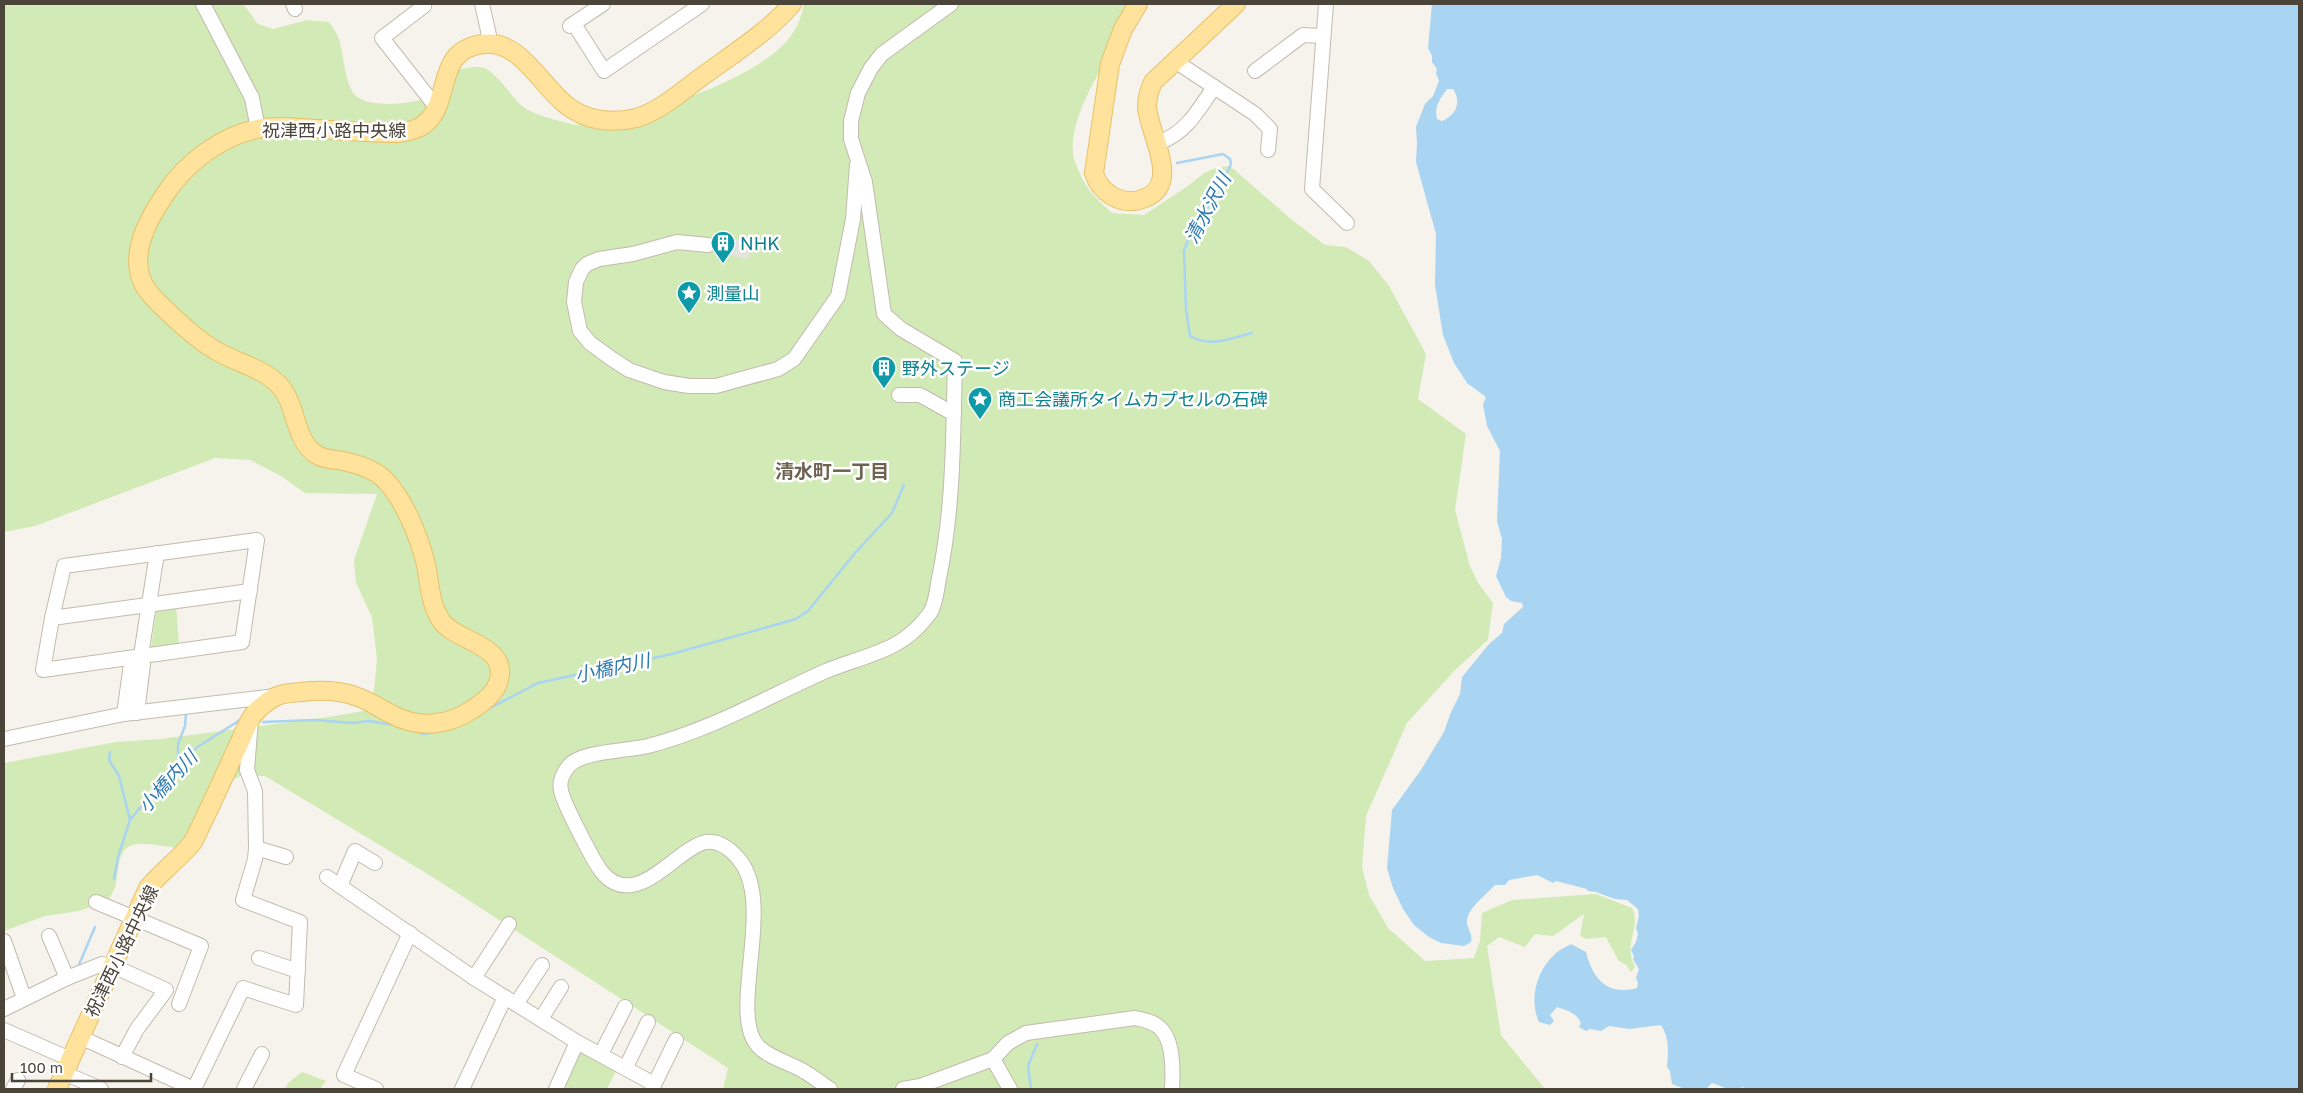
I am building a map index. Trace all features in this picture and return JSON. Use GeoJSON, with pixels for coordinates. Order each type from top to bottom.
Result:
{"type":"FeatureCollection","features":[{"type":"Feature","properties":{"kind":"main road"},"geometry":{"type":"LineString","coordinates":[[491,44],[511,50],[565,105],[580,114],[610,122],[620,121],[638,117],[668,102],[756,36],[792,4]]}},
{"type":"Feature","properties":{"kind":"main road"},"geometry":{"type":"LineString","coordinates":[[1138,4],[1123,28],[1110,64],[1095,154],[1094,173],[1097,184],[1107,193],[1119,200],[1131,201],[1149,197],[1156,191],[1159,183],[1162,164],[1158,143],[1147,110],[1148,93],[1153,82],[1236,4]]}},
{"type":"Feature","properties":{"kind":"main road","name":"祝津西小路中央線"},"geometry":{"type":"LineString","coordinates":[[57,1089],[148,888],[159,875],[180,858],[193,842],[251,719],[276,696],[309,691],[348,694],[377,706],[394,716],[428,725],[461,717],[482,703],[496,689],[500,674],[493,654],[445,626],[435,610],[425,561],[416,532],[394,491],[373,471],[358,465],[327,459],[315,454],[302,438],[286,395],[279,386],[268,376],[217,352],[187,328],[154,299],[140,278],[138,266],[141,241],[156,209],[171,185],[198,158],[235,136],[258,129],[280,127],[399,133],[414,130],[424,124],[437,108],[448,69],[454,60],[480,44],[491,44]]}},
{"type":"Feature","properties":{"kind":"street"},"geometry":{"type":"LineString","coordinates":[[203,4],[252,98],[258,129]]}},
{"type":"Feature","properties":{"kind":"street"},"geometry":{"type":"LineString","coordinates":[[423,4],[424,6],[382,38],[437,108]]}},
{"type":"Feature","properties":{"kind":"street"},"geometry":{"type":"LineString","coordinates":[[482,4],[491,44]]}},
{"type":"Feature","properties":{"kind":"street"},"geometry":{"type":"LineString","coordinates":[[603,4],[572,25],[604,71],[702,4]]}},
{"type":"Feature","properties":{"kind":"street"},"geometry":{"type":"LineString","coordinates":[[830,1089],[805,1072],[757,1045],[749,1028],[750,961],[754,919],[752,892],[743,864],[723,845],[706,842],[638,884],[624,885],[612,880],[601,871],[560,790],[562,778],[569,764],[580,758],[647,746],[701,730],[827,671],[896,645],[920,626],[933,609],[948,516],[954,414],[954,361],[901,329],[884,314],[865,182],[851,139],[851,121],[858,94],[882,54],[951,4]]}},
{"type":"Feature","properties":{"kind":"street"},"geometry":{"type":"LineString","coordinates":[[1326,4],[1308,185],[1347,223]]}},
{"type":"Feature","properties":{"kind":"street"},"geometry":{"type":"LineString","coordinates":[[1255,71],[1303,35],[1323,36]]}},
{"type":"Feature","properties":{"kind":"street"},"geometry":{"type":"LineString","coordinates":[[1175,61],[1255,114],[1270,129],[1268,150]]}},
{"type":"Feature","properties":{"kind":"street"},"geometry":{"type":"LineString","coordinates":[[1158,143],[1173,138],[1195,117],[1214,87]]}},
{"type":"Feature","properties":{"kind":"street"},"geometry":{"type":"LineString","coordinates":[[708,245],[677,242],[633,254],[599,259],[587,264],[582,269],[576,282],[574,302],[580,331],[590,343],[629,370],[656,380],[689,386],[716,386],[778,369],[794,359],[808,342],[838,296],[853,219],[857,159]]}},
{"type":"Feature","properties":{"kind":"street"},"geometry":{"type":"LineString","coordinates":[[900,395],[920,395],[954,414]]}},
{"type":"Feature","properties":{"kind":"street"},"geometry":{"type":"LineString","coordinates":[[257,540],[242,642],[43,670],[64,566],[157,553],[257,540]]}},
{"type":"Feature","properties":{"kind":"street"},"geometry":{"type":"LineString","coordinates":[[130,714],[131,664],[141,655],[157,553]]}},
{"type":"Feature","properties":{"kind":"street"},"geometry":{"type":"LineString","coordinates":[[52,618],[250,591]]}},
{"type":"Feature","properties":{"kind":"street"},"geometry":{"type":"LineString","coordinates":[[4,739],[130,714],[276,696]]}},
{"type":"Feature","properties":{"kind":"street"},"geometry":{"type":"LineString","coordinates":[[80,1037],[194,1089],[243,988],[296,1005],[300,922],[243,900],[255,860],[256,848],[255,791],[247,770],[251,719]]}},
{"type":"Feature","properties":{"kind":"street"},"geometry":{"type":"LineString","coordinates":[[256,848],[286,857]]}},
{"type":"Feature","properties":{"kind":"street"},"geometry":{"type":"LineString","coordinates":[[340,886],[355,851],[375,864]]}},
{"type":"Feature","properties":{"kind":"street"},"geometry":{"type":"LineString","coordinates":[[327,877],[474,978],[577,1042],[626,1067],[653,1086],[676,1040]]}},
{"type":"Feature","properties":{"kind":"street"},"geometry":{"type":"LineString","coordinates":[[96,902],[201,946],[179,1004]]}},
{"type":"Feature","properties":{"kind":"street"},"geometry":{"type":"LineString","coordinates":[[474,978],[509,924]]}},
{"type":"Feature","properties":{"kind":"street"},"geometry":{"type":"LineString","coordinates":[[376,1089],[344,1074],[410,934]]}},
{"type":"Feature","properties":{"kind":"street"},"geometry":{"type":"LineString","coordinates":[[49,936],[67,978]]}},
{"type":"Feature","properties":{"kind":"street"},"geometry":{"type":"LineString","coordinates":[[4,941],[24,998]]}},
{"type":"Feature","properties":{"kind":"street"},"geometry":{"type":"LineString","coordinates":[[259,958],[298,971]]}},
{"type":"Feature","properties":{"kind":"street"},"geometry":{"type":"LineString","coordinates":[[4,1009],[67,978],[102,964],[113,966],[166,990],[138,1029],[122,1057]]}},
{"type":"Feature","properties":{"kind":"street"},"geometry":{"type":"LineString","coordinates":[[462,1089],[510,1001],[542,965]]}},
{"type":"Feature","properties":{"kind":"street"},"geometry":{"type":"LineString","coordinates":[[541,1019],[561,987]]}},
{"type":"Feature","properties":{"kind":"street"},"geometry":{"type":"LineString","coordinates":[[601,1054],[625,1008]]}},
{"type":"Feature","properties":{"kind":"street"},"geometry":{"type":"LineString","coordinates":[[903,1089],[920,1086],[992,1059],[1008,1043],[1026,1033],[1135,1018],[1150,1021],[1162,1029],[1169,1049],[1172,1089]]}},
{"type":"Feature","properties":{"kind":"street"},"geometry":{"type":"LineString","coordinates":[[626,1067],[648,1022]]}},
{"type":"Feature","properties":{"kind":"street"},"geometry":{"type":"LineString","coordinates":[[4,1030],[67,1066],[101,1089]]}},
{"type":"Feature","properties":{"kind":"street"},"geometry":{"type":"LineString","coordinates":[[556,1089],[577,1042]]}},
{"type":"Feature","properties":{"kind":"street"},"geometry":{"type":"LineString","coordinates":[[244,1089],[262,1054]]}},
{"type":"Feature","properties":{"kind":"street"},"geometry":{"type":"LineString","coordinates":[[992,1059],[1010,1089]]}},
{"type":"Feature","properties":{"kind":"green space"},"geometry":{"type":"Polygon","coordinates":[[[4,4],[243,4],[258,24],[273,29],[307,20],[329,22],[341,45],[349,84],[352,91],[361,100],[388,104],[416,101],[425,97],[447,77],[457,71],[470,67],[479,67],[485,68],[496,77],[517,101],[527,109],[546,117],[577,125],[616,118],[667,105],[720,84],[744,72],[765,60],[786,42],[796,27],[804,4],[1148,4],[1110,54],[1087,95],[1079,116],[1074,136],[1073,156],[1081,177],[1088,188],[1112,213],[1144,215],[1204,173],[1216,168],[1230,166],[1292,220],[1325,245],[1346,247],[1369,261],[1389,286],[1426,354],[1418,399],[1466,434],[1455,510],[1470,566],[1478,583],[1493,603],[1488,640],[1455,670],[1407,723],[1366,816],[1362,867],[1369,895],[1388,928],[1425,961],[1474,958],[1480,941],[1482,913],[1512,900],[1596,894],[1632,908],[1635,923],[1630,950],[1635,967],[1631,972],[1626,965],[1618,960],[1606,937],[1587,939],[1580,936],[1584,914],[1553,936],[1535,934],[1525,947],[1499,937],[1487,946],[1501,1035],[1545,1089],[723,1089],[728,1068],[431,876],[265,776],[240,776],[216,789],[181,847],[138,844],[125,849],[120,860],[115,887],[108,901],[79,911],[45,916],[4,931],[4,763],[116,742],[160,739],[364,711],[374,690],[377,659],[372,617],[356,583],[354,560],[377,494],[305,493],[281,476],[250,460],[215,458],[35,526],[4,532],[4,4]]]}},
{"type":"Feature","properties":{"kind":"green space"},"geometry":{"type":"Polygon","coordinates":[[[176,605],[179,645],[151,648],[158,609],[176,605]]]}},
{"type":"Feature","properties":{"kind":"green space"},"geometry":{"type":"Polygon","coordinates":[[[579,1051],[616,1071],[607,1089],[569,1089],[562,1086],[579,1051]]]}},
{"type":"Feature","properties":{"kind":"green space"},"geometry":{"type":"Polygon","coordinates":[[[302,1072],[326,1081],[320,1089],[285,1089],[288,1083],[302,1072]]]}},
{"type":"Feature","properties":{"kind":"shaded area"},"geometry":{"type":"Polygon","coordinates":[[[733,239],[749,241],[752,244],[748,259],[707,251],[710,240],[733,239]]]}},
{"type":"Feature","properties":{"kind":"water"},"geometry":{"type":"Polygon","coordinates":[[[1432,4],[2299,4],[2299,1089],[1748,1089],[1742,1087],[1740,1089],[1728,1089],[1712,1083],[1706,1089],[1685,1089],[1672,1084],[1670,1071],[1667,1067],[1667,1040],[1661,1025],[1629,1029],[1609,1026],[1601,1031],[1590,1029],[1586,1031],[1579,1027],[1581,1023],[1577,1017],[1564,1009],[1557,1007],[1550,1015],[1554,1021],[1550,1025],[1539,1022],[1536,1013],[1536,986],[1543,969],[1548,961],[1571,944],[1586,952],[1593,970],[1603,983],[1617,990],[1637,988],[1636,978],[1639,969],[1633,959],[1634,956],[1631,950],[1638,934],[1636,928],[1639,916],[1638,909],[1627,900],[1615,899],[1556,881],[1553,883],[1537,875],[1509,880],[1505,885],[1495,885],[1477,902],[1470,913],[1467,923],[1471,942],[1464,946],[1441,943],[1429,937],[1414,925],[1403,909],[1393,888],[1387,868],[1392,810],[1421,770],[1444,732],[1460,694],[1462,677],[1489,644],[1502,633],[1504,624],[1523,607],[1522,603],[1511,601],[1506,597],[1496,576],[1501,558],[1502,539],[1497,521],[1500,451],[1487,426],[1483,405],[1486,397],[1467,383],[1454,363],[1443,335],[1435,285],[1436,234],[1416,162],[1416,127],[1425,104],[1433,96],[1439,81],[1436,73],[1437,69],[1432,62],[1432,56],[1428,48],[1432,4]],[[1447,89],[1440,99],[1436,110],[1437,119],[1442,121],[1454,112],[1457,99],[1453,89],[1447,89]]]}},
{"type":"Feature","properties":{"kind":"waterway","name":"清水沢川"},"geometry":{"type":"LineString","coordinates":[[1177,163],[1223,154],[1230,159],[1231,164],[1220,187],[1189,237],[1184,251],[1186,309],[1190,336],[1198,340],[1213,342],[1252,333]]}},
{"type":"Feature","properties":{"kind":"waterway","name":"小橋内川"},"geometry":{"type":"LineString","coordinates":[[486,710],[538,683],[672,654],[796,619],[808,611],[855,553],[892,513],[904,485]]}},
{"type":"Feature","properties":{"kind":"waterway"},"geometry":{"type":"LineString","coordinates":[[178,767],[178,744],[185,726],[186,713]]}},
{"type":"Feature","properties":{"kind":"waterway","name":"小橋内川"},"geometry":{"type":"LineString","coordinates":[[110,752],[109,760],[119,776],[130,820],[174,775],[196,748],[240,720]]}},
{"type":"Feature","properties":{"kind":"waterway","name":"小橋内川"},"geometry":{"type":"LineString","coordinates":[[263,722],[314,720],[353,723],[369,721],[394,725]]}},
{"type":"Feature","properties":{"kind":"waterway","name":"小橋内川"},"geometry":{"type":"LineString","coordinates":[[416,731],[424,734],[433,732]]}},
{"type":"Feature","properties":{"kind":"waterway"},"geometry":{"type":"LineString","coordinates":[[114,879],[118,857],[130,820]]}},
{"type":"Feature","properties":{"kind":"waterway"},"geometry":{"type":"LineString","coordinates":[[78,967],[95,927]]}},
{"type":"Feature","properties":{"kind":"waterway"},"geometry":{"type":"LineString","coordinates":[[1031,1089],[1028,1066],[1037,1044]]}},
{"type":"Feature","properties":{"kind":"place","name":"NHK"},"geometry":{"type":"Point","coordinates":[723,264]}},
{"type":"Feature","properties":{"kind":"place","name":"測量山"},"geometry":{"type":"Point","coordinates":[689,314]}},
{"type":"Feature","properties":{"kind":"place","name":"野外ステージ"},"geometry":{"type":"Point","coordinates":[884,389]}},
{"type":"Feature","properties":{"kind":"place","name":"商工会議所タイムカプセルの石碑"},"geometry":{"type":"Point","coordinates":[980,420]}},
{"type":"Feature","properties":{"kind":"district","name":"清水町一丁目"},"geometry":{"type":"Point","coordinates":[832,470]}}]}
